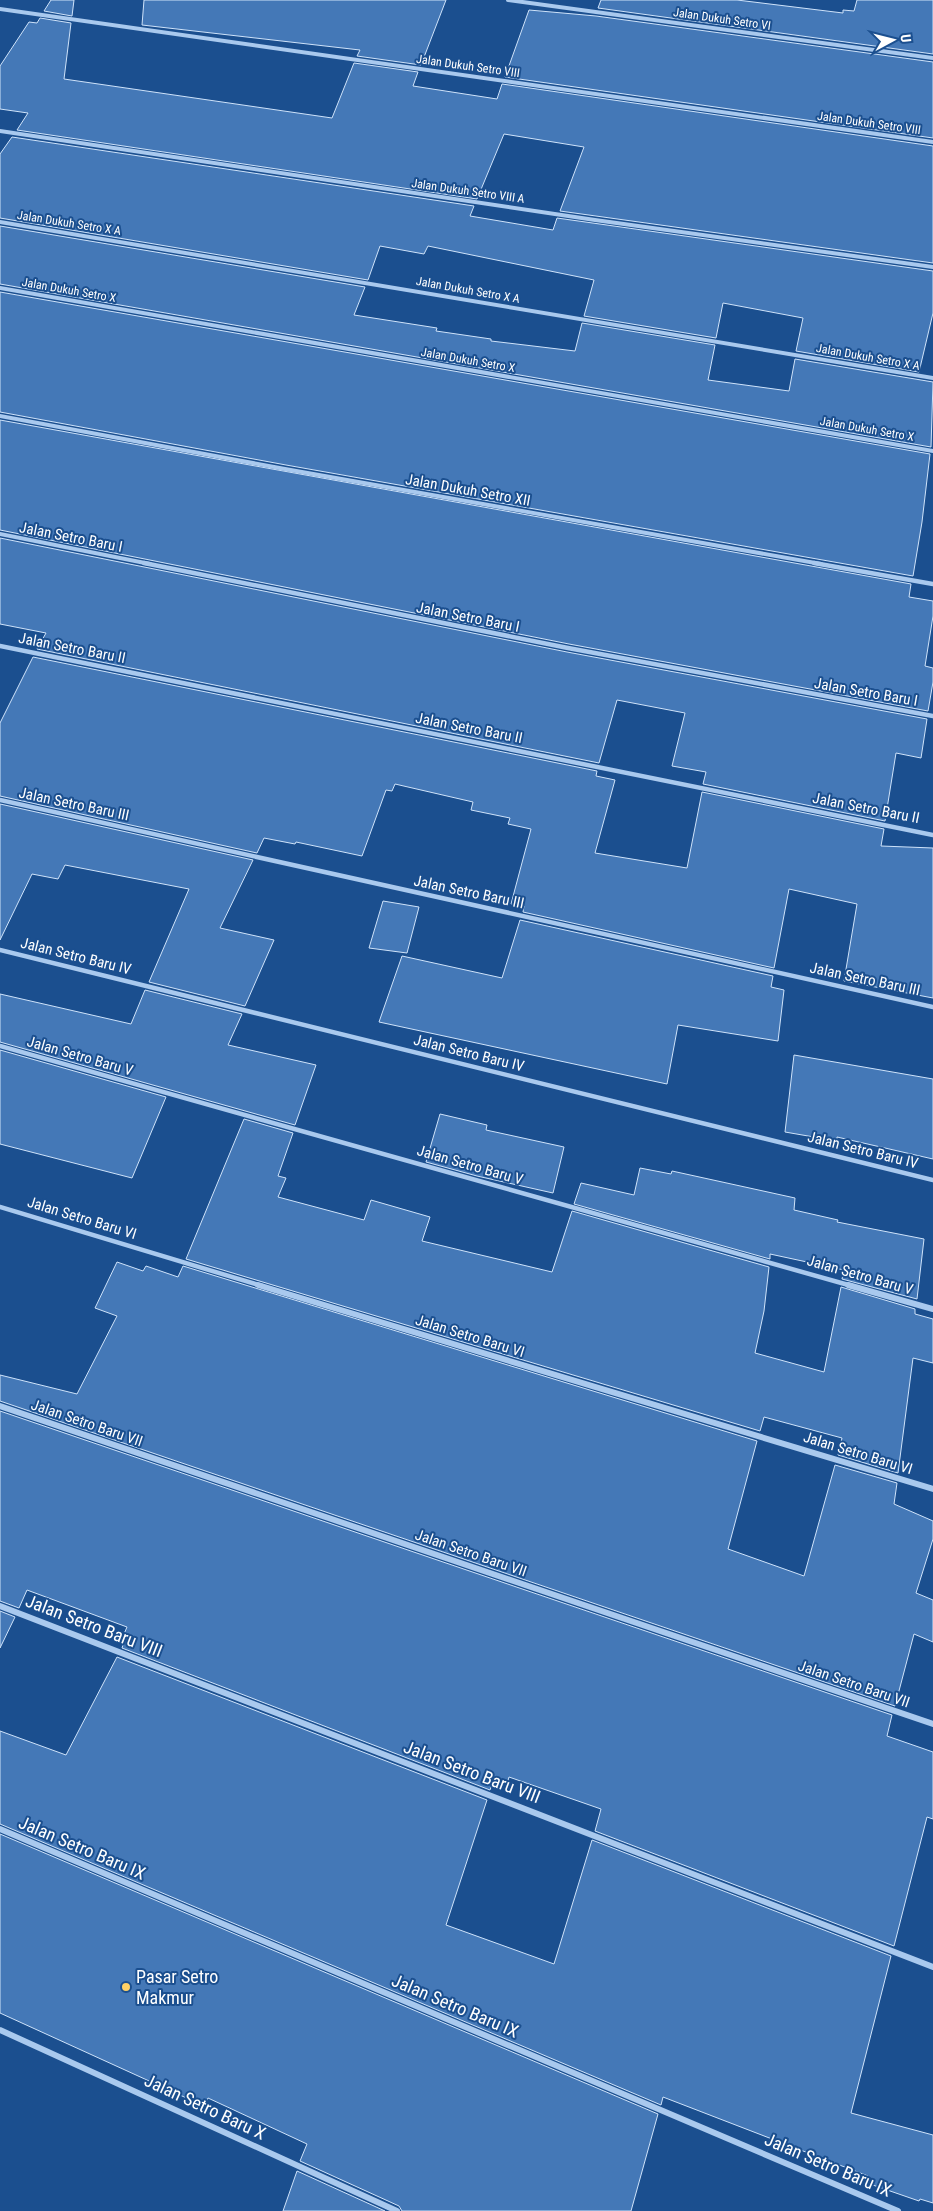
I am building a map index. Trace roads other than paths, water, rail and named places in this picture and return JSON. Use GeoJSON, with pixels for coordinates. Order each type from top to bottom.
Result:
{"type":"FeatureCollection","features":[{"type":"Feature","properties":{"kind":"street","name":"Jalan Dukuh Setro VI"},"geometry":{"type":"LineString","coordinates":[[508,0],[933,58]]}},
{"type":"Feature","properties":{"kind":"street","name":"Jalan Dukuh Setro VIII"},"geometry":{"type":"LineString","coordinates":[[0,9],[933,142]]}},
{"type":"Feature","properties":{"kind":"street","name":"Jalan Dukuh Setro VIII A"},"geometry":{"type":"LineString","coordinates":[[0,131],[585,218],[933,267]]}},
{"type":"Feature","properties":{"kind":"street","name":"Jalan Dukuh Setro X A"},"geometry":{"type":"LineString","coordinates":[[0,222],[933,378]]}},
{"type":"Feature","properties":{"kind":"street","name":"Jalan Dukuh Setro X"},"geometry":{"type":"LineString","coordinates":[[0,288],[933,451]]}},
{"type":"Feature","properties":{"kind":"street","name":"Jalan Dukuh Setro XII"},"geometry":{"type":"LineString","coordinates":[[0,416],[285,469],[933,584]]}},
{"type":"Feature","properties":{"kind":"street","name":"Jalan Setro Baru I"},"geometry":{"type":"LineString","coordinates":[[0,534],[568,648],[933,716]]}},
{"type":"Feature","properties":{"kind":"street","name":"Jalan Setro Baru II"},"geometry":{"type":"LineString","coordinates":[[0,646],[933,835]]}},
{"type":"Feature","properties":{"kind":"street","name":"Jalan Setro Baru III"},"geometry":{"type":"LineString","coordinates":[[0,800],[933,1007]]}},
{"type":"Feature","properties":{"kind":"street","name":"Jalan Setro Baru IV"},"geometry":{"type":"LineString","coordinates":[[0,950],[933,1180]]}},
{"type":"Feature","properties":{"kind":"street","name":"Jalan Setro Baru V"},"geometry":{"type":"LineString","coordinates":[[0,1046],[933,1309]]}},
{"type":"Feature","properties":{"kind":"street","name":"Jalan Setro Baru VI"},"geometry":{"type":"LineString","coordinates":[[0,1207],[933,1489]]}},
{"type":"Feature","properties":{"kind":"street","name":"Jalan Setro Baru VII"},"geometry":{"type":"LineString","coordinates":[[0,1406],[933,1724]]}},
{"type":"Feature","properties":{"kind":"street","name":"Jalan Setro Baru VIII"},"geometry":{"type":"LineString","coordinates":[[0,1606],[933,1967]]}},
{"type":"Feature","properties":{"kind":"street","name":"Jalan Setro Baru IX"},"geometry":{"type":"LineString","coordinates":[[0,1829],[898,2211]]}},
{"type":"Feature","properties":{"kind":"street","name":"Jalan Setro Baru X"},"geometry":{"type":"LineString","coordinates":[[0,2030],[398,2211]]}},
{"type":"Feature","properties":{"kind":"place","name":"Pasar Setro Makmur"},"geometry":{"type":"Point","coordinates":[126,1987]}}]}
